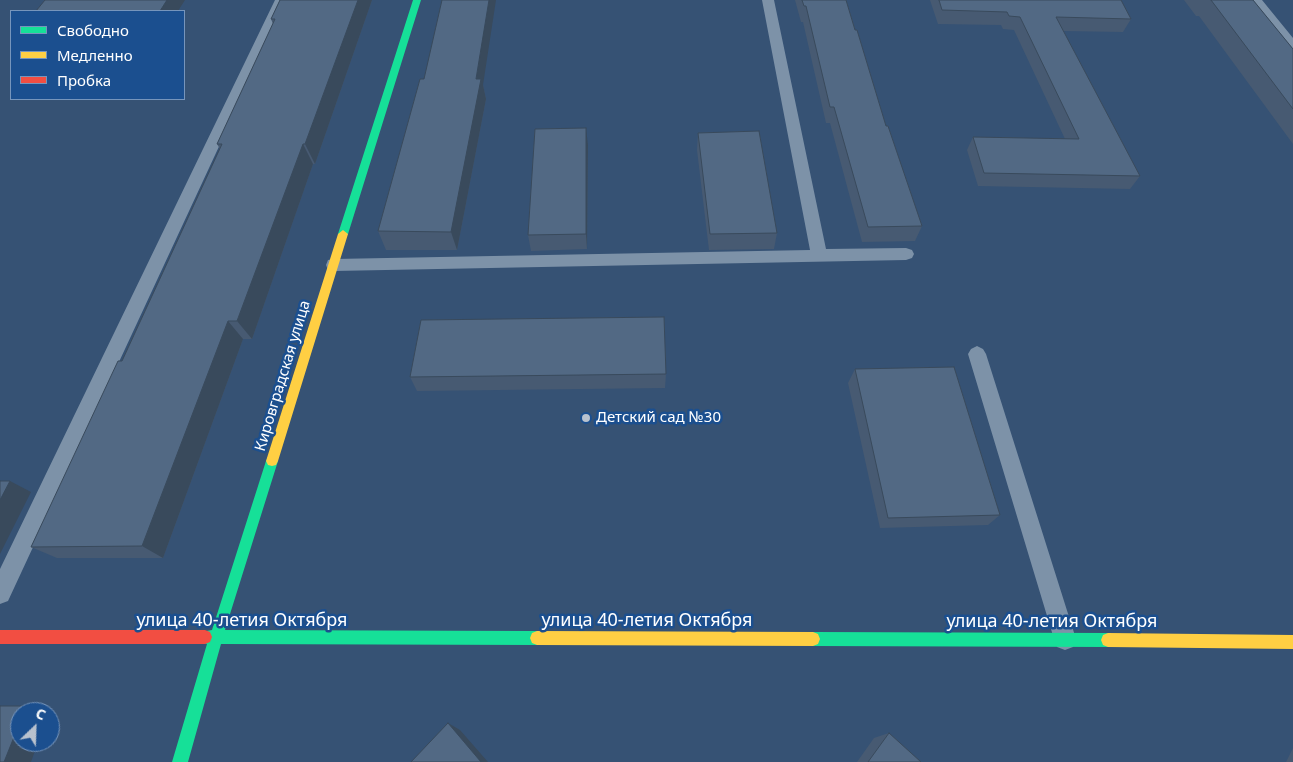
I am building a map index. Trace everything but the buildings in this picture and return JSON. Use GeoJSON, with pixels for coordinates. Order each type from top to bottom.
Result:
{"type":"FeatureCollection","features":[{"type":"Feature","properties":{"kind":"street","name":"Кировградская улица"},"geometry":{"type":"LineString","coordinates":[[180,762],[216,638],[417,0]]}},
{"type":"Feature","properties":{"kind":"street","name":"улица 40-летия Октября"},"geometry":{"type":"LineString","coordinates":[[0,637],[1065,638],[1293,642]]}},
{"type":"Feature","properties":{"kind":"lane"},"geometry":{"type":"LineString","coordinates":[[0,593],[281,0]]}},
{"type":"Feature","properties":{"kind":"lane"},"geometry":{"type":"LineString","coordinates":[[768,0],[819,255]]}},
{"type":"Feature","properties":{"kind":"lane"},"geometry":{"type":"LineString","coordinates":[[1255,0],[1293,47]]}},
{"type":"Feature","properties":{"kind":"lane"},"geometry":{"type":"LineString","coordinates":[[334,265],[906,254]]}},
{"type":"Feature","properties":{"kind":"lane"},"geometry":{"type":"LineString","coordinates":[[977,354],[1065,638]]}},
{"type":"Feature","properties":{"kind":"traffic: fast"},"geometry":{"type":"LineString","coordinates":[[343,234],[417,0]]}},
{"type":"Feature","properties":{"kind":"traffic: fast"},"geometry":{"type":"LineString","coordinates":[[180,762],[216,638],[272,461]]}},
{"type":"Feature","properties":{"kind":"traffic: fast"},"geometry":{"type":"LineString","coordinates":[[205,637],[537,638]]}},
{"type":"Feature","properties":{"kind":"traffic: fast"},"geometry":{"type":"LineString","coordinates":[[813,639],[1108,640]]}},
{"type":"Feature","properties":{"kind":"traffic: slow"},"geometry":{"type":"LineString","coordinates":[[272,461],[343,234]]}},
{"type":"Feature","properties":{"kind":"traffic: slow"},"geometry":{"type":"LineString","coordinates":[[537,638],[813,639]]}},
{"type":"Feature","properties":{"kind":"traffic: slow"},"geometry":{"type":"LineString","coordinates":[[1108,640],[1293,642]]}},
{"type":"Feature","properties":{"kind":"traffic: jam"},"geometry":{"type":"LineString","coordinates":[[0,637],[205,637]]}},
{"type":"Feature","properties":{"kind":"place","name":"Детский сад №30"},"geometry":{"type":"Point","coordinates":[586,418]}}]}
